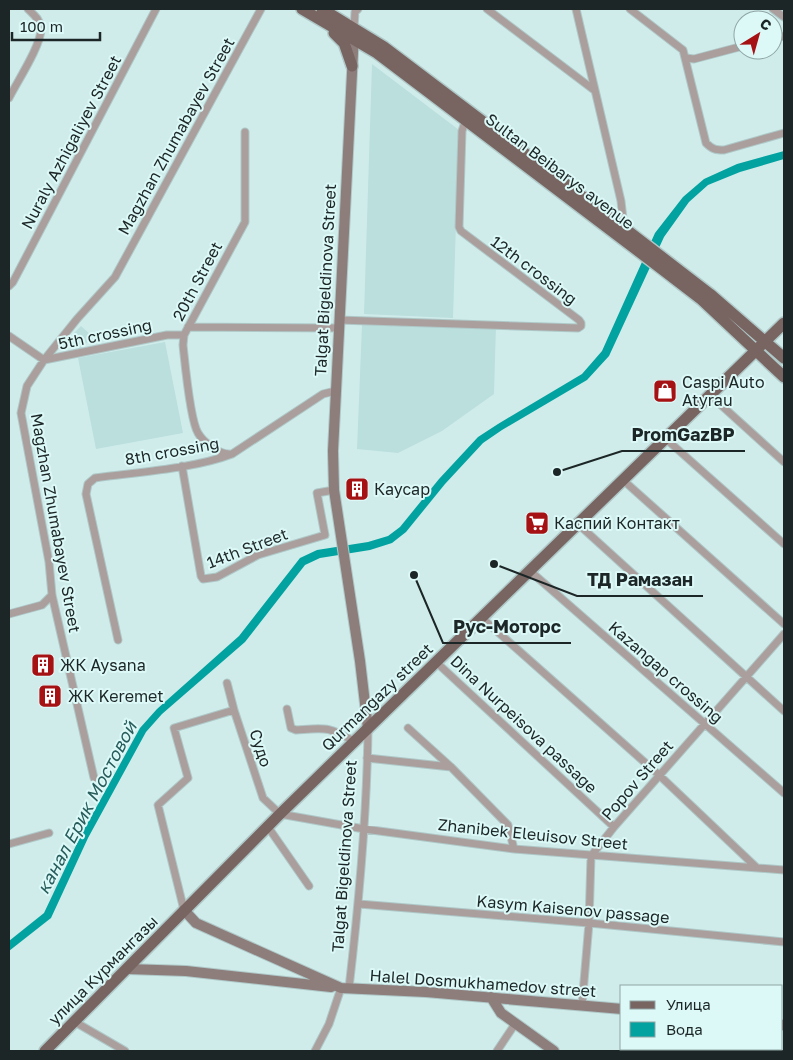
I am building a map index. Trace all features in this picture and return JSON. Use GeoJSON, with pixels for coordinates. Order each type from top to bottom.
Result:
{"type":"FeatureCollection","features":[{"type":"Feature","properties":{"kind":"main road","name":"Sultan Beibarys avenue"},"geometry":{"type":"LineString","coordinates":[[302,9],[322,22],[384,47],[710,294],[784,358]]}},
{"type":"Feature","properties":{"kind":"main road","name":"Sultan Beibarys avenue"},"geometry":{"type":"LineString","coordinates":[[322,9],[702,300],[784,377]]}},
{"type":"Feature","properties":{"kind":"main road"},"geometry":{"type":"LineString","coordinates":[[322,22],[344,43],[352,66]]}},
{"type":"Feature","properties":{"kind":"main road"},"geometry":{"type":"LineString","coordinates":[[752,330],[764,334],[781,327]]}},
{"type":"Feature","properties":{"kind":"main road"},"geometry":{"type":"LineString","coordinates":[[766,342],[781,327]]}},
{"type":"Feature","properties":{"kind":"main road"},"geometry":{"type":"LineString","coordinates":[[775,350],[773,341],[781,327]]}},
{"type":"Feature","properties":{"kind":"main road"},"geometry":{"type":"LineString","coordinates":[[741,338],[747,352],[744,364]]}},
{"type":"Feature","properties":{"kind":"main road","name":"Qurmangazy street"},"geometry":{"type":"LineString","coordinates":[[184,910],[280,814],[766,342]]}},
{"type":"Feature","properties":{"kind":"main road"},"geometry":{"type":"LineString","coordinates":[[744,364],[755,359],[768,363]]}},
{"type":"Feature","properties":{"kind":"main road","name":"улица Курмангазы"},"geometry":{"type":"LineString","coordinates":[[45,1051],[128,969],[184,910]]}},
{"type":"Feature","properties":{"kind":"street"},"geometry":{"type":"LineString","coordinates":[[9,98],[38,43],[41,27],[38,19],[28,9]]}},
{"type":"Feature","properties":{"kind":"street","name":"Nuraly Azhigaliyev Street"},"geometry":{"type":"LineString","coordinates":[[9,286],[13,282],[156,9]]}},
{"type":"Feature","properties":{"kind":"street","name":"Magzhan Zhumabayev Street"},"geometry":{"type":"LineString","coordinates":[[94,778],[52,595],[49,562],[21,413],[27,386],[44,360],[77,319],[115,277],[261,9]]}},
{"type":"Feature","properties":{"kind":"street"},"geometry":{"type":"LineString","coordinates":[[353,34],[355,12],[358,9]]}},
{"type":"Feature","properties":{"kind":"street"},"geometry":{"type":"LineString","coordinates":[[487,9],[595,90]]}},
{"type":"Feature","properties":{"kind":"street"},"geometry":{"type":"LineString","coordinates":[[576,9],[622,201],[624,228]]}},
{"type":"Feature","properties":{"kind":"street"},"geometry":{"type":"LineString","coordinates":[[630,9],[684,50],[706,142],[710,147],[715,150],[724,150],[784,133]]}},
{"type":"Feature","properties":{"kind":"street"},"geometry":{"type":"LineString","coordinates":[[773,9],[784,18]]}},
{"type":"Feature","properties":{"kind":"street","name":"Talgat Bigeldinova Street"},"geometry":{"type":"LineString","coordinates":[[315,1051],[345,988],[359,904],[367,758],[368,729],[348,577],[334,490],[333,451],[353,34]]}},
{"type":"Feature","properties":{"kind":"street"},"geometry":{"type":"LineString","coordinates":[[686,58],[694,59],[733,49]]}},
{"type":"Feature","properties":{"kind":"street","name":"12th crossing"},"geometry":{"type":"LineString","coordinates":[[339,324],[582,325],[579,320],[460,231],[462,131],[466,119]]}},
{"type":"Feature","properties":{"kind":"street","name":"20th Street"},"geometry":{"type":"LineString","coordinates":[[232,454],[222,454],[198,433],[193,420],[183,345],[184,335],[188,326],[245,222],[245,132]]}},
{"type":"Feature","properties":{"kind":"street"},"geometry":{"type":"LineString","coordinates":[[188,326],[339,324]]}},
{"type":"Feature","properties":{"kind":"street","name":"5th crossing"},"geometry":{"type":"LineString","coordinates":[[9,336],[44,360],[167,334],[184,335]]}},
{"type":"Feature","properties":{"kind":"street","name":"8th crossing"},"geometry":{"type":"LineString","coordinates":[[118,640],[86,494],[88,484],[95,478],[220,459],[232,454],[322,394],[335,391]]}},
{"type":"Feature","properties":{"kind":"street"},"geometry":{"type":"LineString","coordinates":[[711,396],[784,462]]}},
{"type":"Feature","properties":{"kind":"street"},"geometry":{"type":"LineString","coordinates":[[666,439],[784,544]]}},
{"type":"Feature","properties":{"kind":"street","name":"14th Street"},"geometry":{"type":"LineString","coordinates":[[182,466],[201,576],[206,580],[217,577],[258,556],[325,535],[317,493],[334,490]]}},
{"type":"Feature","properties":{"kind":"street"},"geometry":{"type":"LineString","coordinates":[[623,480],[784,624]]}},
{"type":"Feature","properties":{"kind":"street"},"geometry":{"type":"LineString","coordinates":[[578,524],[784,711]]}},
{"type":"Feature","properties":{"kind":"street","name":"Kazangap crossing"},"geometry":{"type":"LineString","coordinates":[[530,571],[784,793]]}},
{"type":"Feature","properties":{"kind":"street"},"geometry":{"type":"LineString","coordinates":[[9,614],[42,605],[52,595]]}},
{"type":"Feature","properties":{"kind":"street"},"geometry":{"type":"LineString","coordinates":[[482,618],[659,775],[756,866]]}},
{"type":"Feature","properties":{"kind":"street","name":"Popov Street"},"geometry":{"type":"LineString","coordinates":[[591,856],[704,723],[784,634]]}},
{"type":"Feature","properties":{"kind":"street","name":"Dina Nurpeisova passage"},"geometry":{"type":"LineString","coordinates":[[436,662],[614,827]]}},
{"type":"Feature","properties":{"kind":"street","name":"Судо"},"geometry":{"type":"LineString","coordinates":[[227,683],[262,798],[280,814]]}},
{"type":"Feature","properties":{"kind":"street"},"geometry":{"type":"LineString","coordinates":[[287,709],[291,728],[296,730],[325,728],[336,731],[355,742]]}},
{"type":"Feature","properties":{"kind":"street"},"geometry":{"type":"LineString","coordinates":[[184,910],[158,805],[188,778],[174,728],[234,710]]}},
{"type":"Feature","properties":{"kind":"street"},"geometry":{"type":"LineString","coordinates":[[408,728],[452,767],[508,826],[514,849]]}},
{"type":"Feature","properties":{"kind":"street"},"geometry":{"type":"LineString","coordinates":[[367,758],[452,767]]}},
{"type":"Feature","properties":{"kind":"street","name":"Zhanibek Eleuisov Street"},"geometry":{"type":"LineString","coordinates":[[280,814],[364,829],[514,849],[591,856],[756,866],[784,870]]}},
{"type":"Feature","properties":{"kind":"street"},"geometry":{"type":"LineString","coordinates":[[268,827],[309,886]]}},
{"type":"Feature","properties":{"kind":"street"},"geometry":{"type":"LineString","coordinates":[[9,844],[50,833]]}},
{"type":"Feature","properties":{"kind":"street"},"geometry":{"type":"LineString","coordinates":[[582,1005],[589,923],[591,856]]}},
{"type":"Feature","properties":{"kind":"street","name":"Kasym Kaisenov passage"},"geometry":{"type":"LineString","coordinates":[[359,904],[589,923],[784,942]]}},
{"type":"Feature","properties":{"kind":"street","name":"Halel Dosmukhamedov street"},"geometry":{"type":"LineString","coordinates":[[184,910],[196,923],[345,988]]}},
{"type":"Feature","properties":{"kind":"street","name":"Halel Dosmukhamedov street"},"geometry":{"type":"LineString","coordinates":[[128,969],[186,971],[345,988],[491,997],[620,1009]]}},
{"type":"Feature","properties":{"kind":"street"},"geometry":{"type":"LineString","coordinates":[[491,997],[500,1013],[554,1051]]}},
{"type":"Feature","properties":{"kind":"street"},"geometry":{"type":"LineString","coordinates":[[75,1022],[125,1051]]}},
{"type":"Feature","properties":{"kind":"street"},"geometry":{"type":"LineString","coordinates":[[497,1051],[515,1024]]}},
{"type":"Feature","properties":{"kind":"shaded area"},"geometry":{"type":"Polygon","coordinates":[[[372,64],[459,130],[453,318],[364,314],[372,64]]]}},
{"type":"Feature","properties":{"kind":"shaded area"},"geometry":{"type":"Polygon","coordinates":[[[362,325],[496,326],[494,394],[442,431],[398,453],[357,449],[362,325]]]}},
{"type":"Feature","properties":{"kind":"shaded area"},"geometry":{"type":"Polygon","coordinates":[[[81,326],[93,337],[78,351],[67,340],[81,326]]]}},
{"type":"Feature","properties":{"kind":"shaded area"},"geometry":{"type":"Polygon","coordinates":[[[165,342],[183,433],[96,449],[78,358],[165,342]]]}},
{"type":"Feature","properties":{"kind":"water","name":"канал Ерик Мостовой"},"geometry":{"type":"Polygon","coordinates":[[[784,151],[784,159],[740,172],[708,185],[689,202],[664,237],[609,356],[587,380],[483,443],[445,484],[406,532],[392,543],[370,550],[320,558],[305,565],[245,642],[162,714],[146,732],[88,838],[51,918],[9,951],[9,941],[44,913],[81,835],[140,728],[157,709],[239,636],[300,558],[317,550],[368,542],[388,536],[400,527],[439,479],[478,437],[582,374],[602,351],[655,233],[683,197],[704,179],[737,164],[784,151]]]}},
{"type":"Feature","properties":{"kind":"place","name":"Caspi Auto Atyrau"},"geometry":{"type":"Point","coordinates":[665,391]}},
{"type":"Feature","properties":{"kind":"place","name":"PromGazBP"},"geometry":{"type":"Point","coordinates":[557,472]}},
{"type":"Feature","properties":{"kind":"place","name":"Каусар"},"geometry":{"type":"Point","coordinates":[357,489]}},
{"type":"Feature","properties":{"kind":"place","name":"Каспий Контакт"},"geometry":{"type":"Point","coordinates":[537,523]}},
{"type":"Feature","properties":{"kind":"place","name":"ТД Рамазан"},"geometry":{"type":"Point","coordinates":[494,564]}},
{"type":"Feature","properties":{"kind":"place","name":"Рус-Моторс"},"geometry":{"type":"Point","coordinates":[414,575]}},
{"type":"Feature","properties":{"kind":"place","name":"ЖК Aysana"},"geometry":{"type":"Point","coordinates":[43,665]}},
{"type":"Feature","properties":{"kind":"place","name":"ЖК Keremet"},"geometry":{"type":"Point","coordinates":[50,696]}}]}
